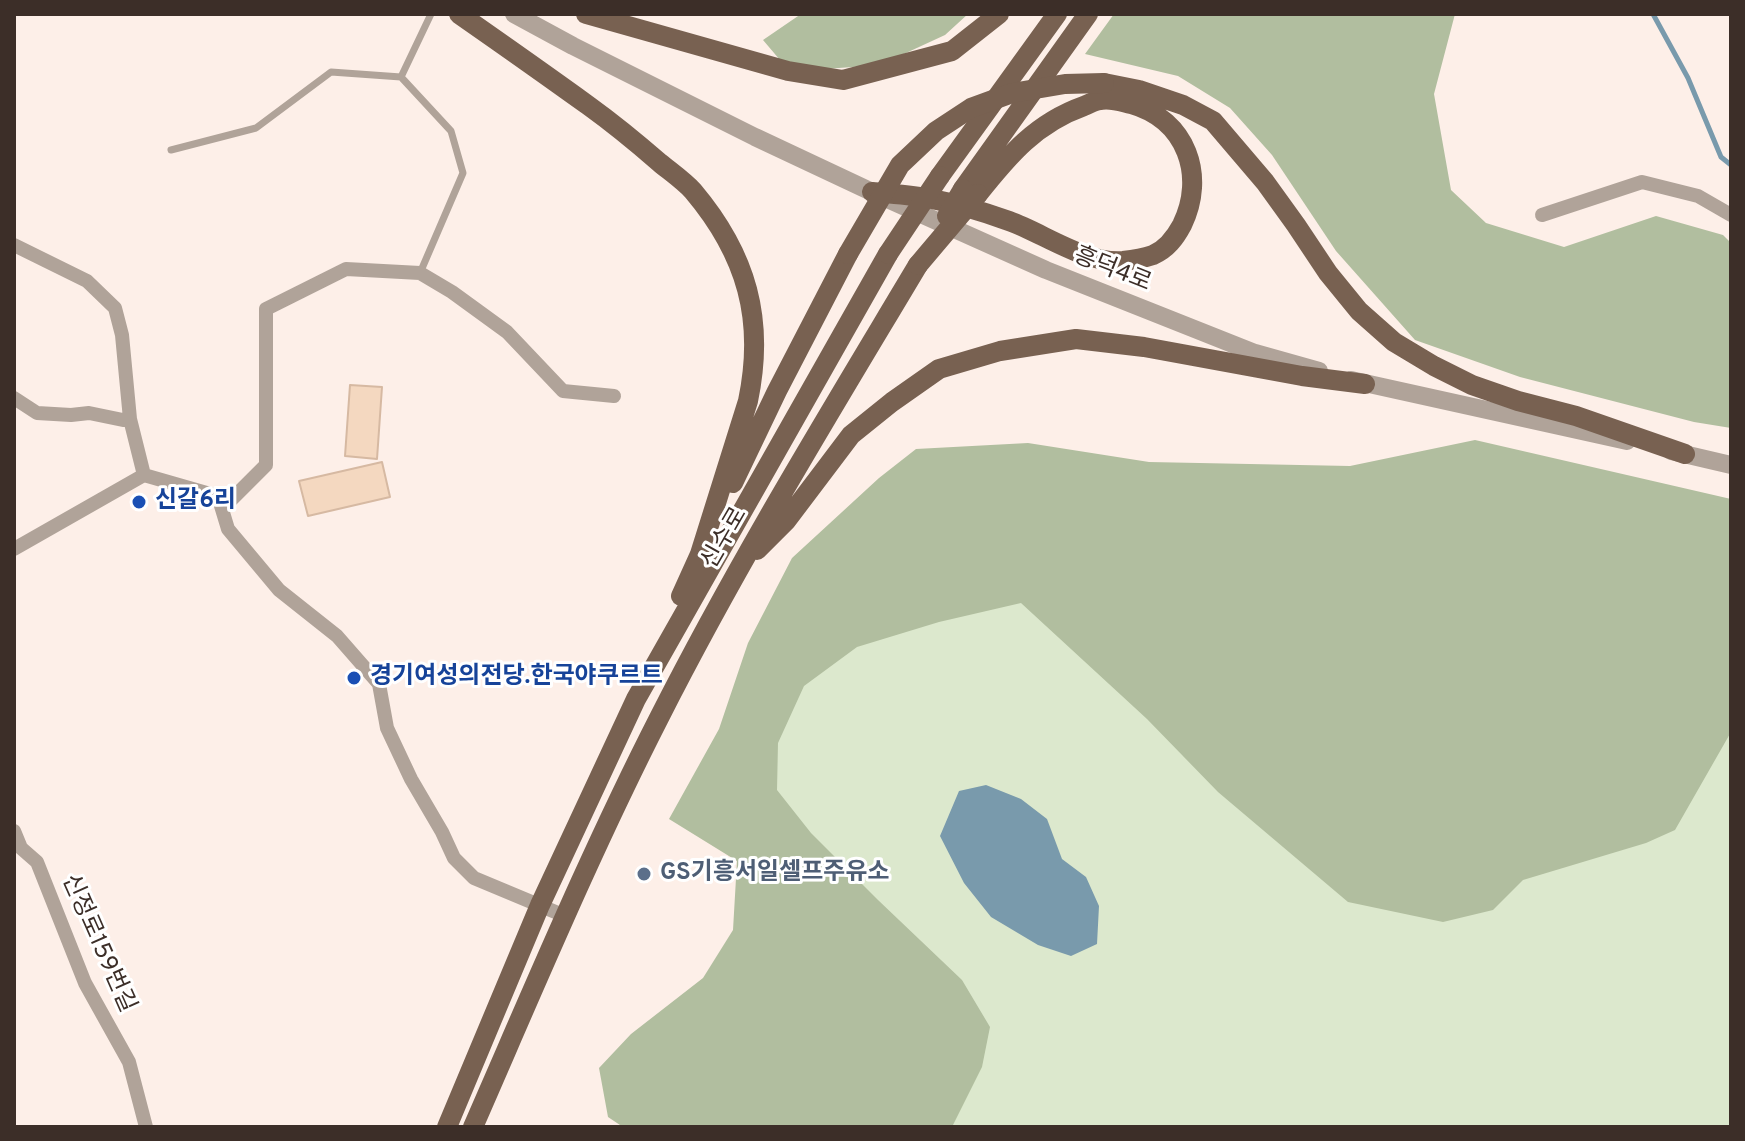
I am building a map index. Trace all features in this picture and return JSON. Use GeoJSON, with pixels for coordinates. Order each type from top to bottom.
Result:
{"type":"FeatureCollection","features":[{"type":"Feature","properties":{"kind":"main road"},"geometry":{"type":"LineString","coordinates":[[459,14],[619,128],[691,189],[722,232],[738,264],[752,307],[752,379],[741,426],[700,554]]}},
{"type":"Feature","properties":{"kind":"main road"},"geometry":{"type":"LineString","coordinates":[[586,14],[775,68],[843,80],[952,51],[999,14]]}},
{"type":"Feature","properties":{"kind":"main road","name":"신수로"},"geometry":{"type":"LineString","coordinates":[[447,1127],[540,905],[636,699],[888,254],[1057,14]]}},
{"type":"Feature","properties":{"kind":"main road"},"geometry":{"type":"LineString","coordinates":[[971,191],[1088,14]]}},
{"type":"Feature","properties":{"kind":"main road"},"geometry":{"type":"LineString","coordinates":[[636,699],[777,391],[848,254],[900,165],[917,147],[971,108],[1012,93],[1065,84],[1104,83],[1169,100],[1213,121],[1265,182],[1328,273],[1359,311],[1394,342],[1472,385],[1576,416],[1685,454]]}},
{"type":"Feature","properties":{"kind":"main road"},"geometry":{"type":"LineString","coordinates":[[872,192],[931,199],[1010,221],[1090,257],[1119,261],[1153,255],[1175,239],[1192,197],[1192,168],[1185,146],[1166,123],[1140,107],[1122,101],[1102,100],[1064,113],[1042,126],[971,191]]}},
{"type":"Feature","properties":{"kind":"main road","name":"신수로"},"geometry":{"type":"LineString","coordinates":[[473,1127],[565,916],[658,719],[737,570],[918,265],[971,191]]}},
{"type":"Feature","properties":{"kind":"main road"},"geometry":{"type":"LineString","coordinates":[[737,570],[786,521],[851,435],[939,369],[1000,351],[1076,339],[1144,347],[1302,376],[1365,384]]}},
{"type":"Feature","properties":{"kind":"street","name":"흥덕4로"},"geometry":{"type":"LineString","coordinates":[[514,14],[741,130],[872,192],[1046,270],[1255,353],[1365,384],[1731,465]]}},
{"type":"Feature","properties":{"kind":"street"},"geometry":{"type":"LineString","coordinates":[[1542,215],[1642,182],[1698,196],[1731,215]]}},
{"type":"Feature","properties":{"kind":"street"},"geometry":{"type":"LineString","coordinates":[[14,245],[87,281],[115,308],[122,335],[130,419],[144,475]]}},
{"type":"Feature","properties":{"kind":"street"},"geometry":{"type":"LineString","coordinates":[[14,549],[144,475],[231,500],[266,465],[266,309],[346,269],[420,273],[507,332],[563,391],[614,396]]}},
{"type":"Feature","properties":{"kind":"street"},"geometry":{"type":"LineString","coordinates":[[14,398],[37,413],[89,413],[130,419]]}},
{"type":"Feature","properties":{"kind":"street"},"geometry":{"type":"LineString","coordinates":[[218,496],[228,529],[279,590],[337,636],[379,684],[387,728],[454,858],[474,878],[565,916]]}},
{"type":"Feature","properties":{"kind":"street","name":"신정로159번길"},"geometry":{"type":"LineString","coordinates":[[14,831],[21,848],[37,862],[85,983],[129,1062],[146,1127]]}},
{"type":"Feature","properties":{"kind":"lane"},"geometry":{"type":"LineString","coordinates":[[401,77],[431,14]]}},
{"type":"Feature","properties":{"kind":"lane"},"geometry":{"type":"LineString","coordinates":[[171,150],[256,128],[331,72],[401,77],[451,131],[463,173],[420,273]]}},
{"type":"Feature","properties":{"kind":"green space"},"geometry":{"type":"Polygon","coordinates":[[[801,14],[968,14],[945,35],[880,65],[825,69],[780,60],[763,40],[801,14]]]}},
{"type":"Feature","properties":{"kind":"green space"},"geometry":{"type":"Polygon","coordinates":[[[1114,14],[1455,14],[1434,94],[1451,190],[1486,223],[1564,247],[1656,216],[1723,235],[1731,243],[1731,428],[1694,422],[1520,377],[1415,340],[1336,251],[1272,155],[1230,108],[1178,76],[1085,54],[1114,14]]]}},
{"type":"Feature","properties":{"kind":"green space"},"geometry":{"type":"Polygon","coordinates":[[[1475,440],[1731,499],[1731,732],[1675,830],[1646,843],[1523,880],[1493,910],[1443,922],[1348,902],[1218,792],[1147,719],[1021,603],[939,622],[857,647],[804,686],[778,743],[777,790],[811,833],[962,980],[990,1027],[982,1067],[952,1127],[623,1127],[608,1117],[599,1068],[631,1034],[703,978],[733,930],[737,861],[669,819],[719,729],[748,643],[792,558],[879,478],[916,449],[1028,443],[1149,462],[1350,466],[1475,440]]]}},
{"type":"Feature","properties":{"kind":"green space"},"geometry":{"type":"Polygon","coordinates":[[[958,579],[1731,687],[1731,1127],[909,1127],[791,898],[750,709],[958,579]]]}},
{"type":"Feature","properties":{"kind":"water"},"geometry":{"type":"Polygon","coordinates":[[[986,785],[1021,799],[1047,819],[1062,859],[1086,877],[1099,906],[1097,944],[1071,956],[1038,945],[991,917],[964,883],[940,836],[959,791],[986,785]]]}},
{"type":"Feature","properties":{"kind":"building"},"geometry":{"type":"Polygon","coordinates":[[[350,385],[382,387],[377,459],[345,456],[350,385]]]}},
{"type":"Feature","properties":{"kind":"building"},"geometry":{"type":"Polygon","coordinates":[[[382,462],[390,497],[308,516],[299,481],[382,462]]]}},
{"type":"Feature","properties":{"kind":"waterway"},"geometry":{"type":"LineString","coordinates":[[1653,14],[1688,78],[1721,157],[1731,165]]}},
{"type":"Feature","properties":{"kind":"place","name":"신갈6리"},"geometry":{"type":"Point","coordinates":[139,502]}},
{"type":"Feature","properties":{"kind":"place","name":"경기여성의전당.한국야쿠르트"},"geometry":{"type":"Point","coordinates":[354,678]}},
{"type":"Feature","properties":{"kind":"place","name":"GS기흥서일셀프주유소"},"geometry":{"type":"Point","coordinates":[644,874]}}]}
